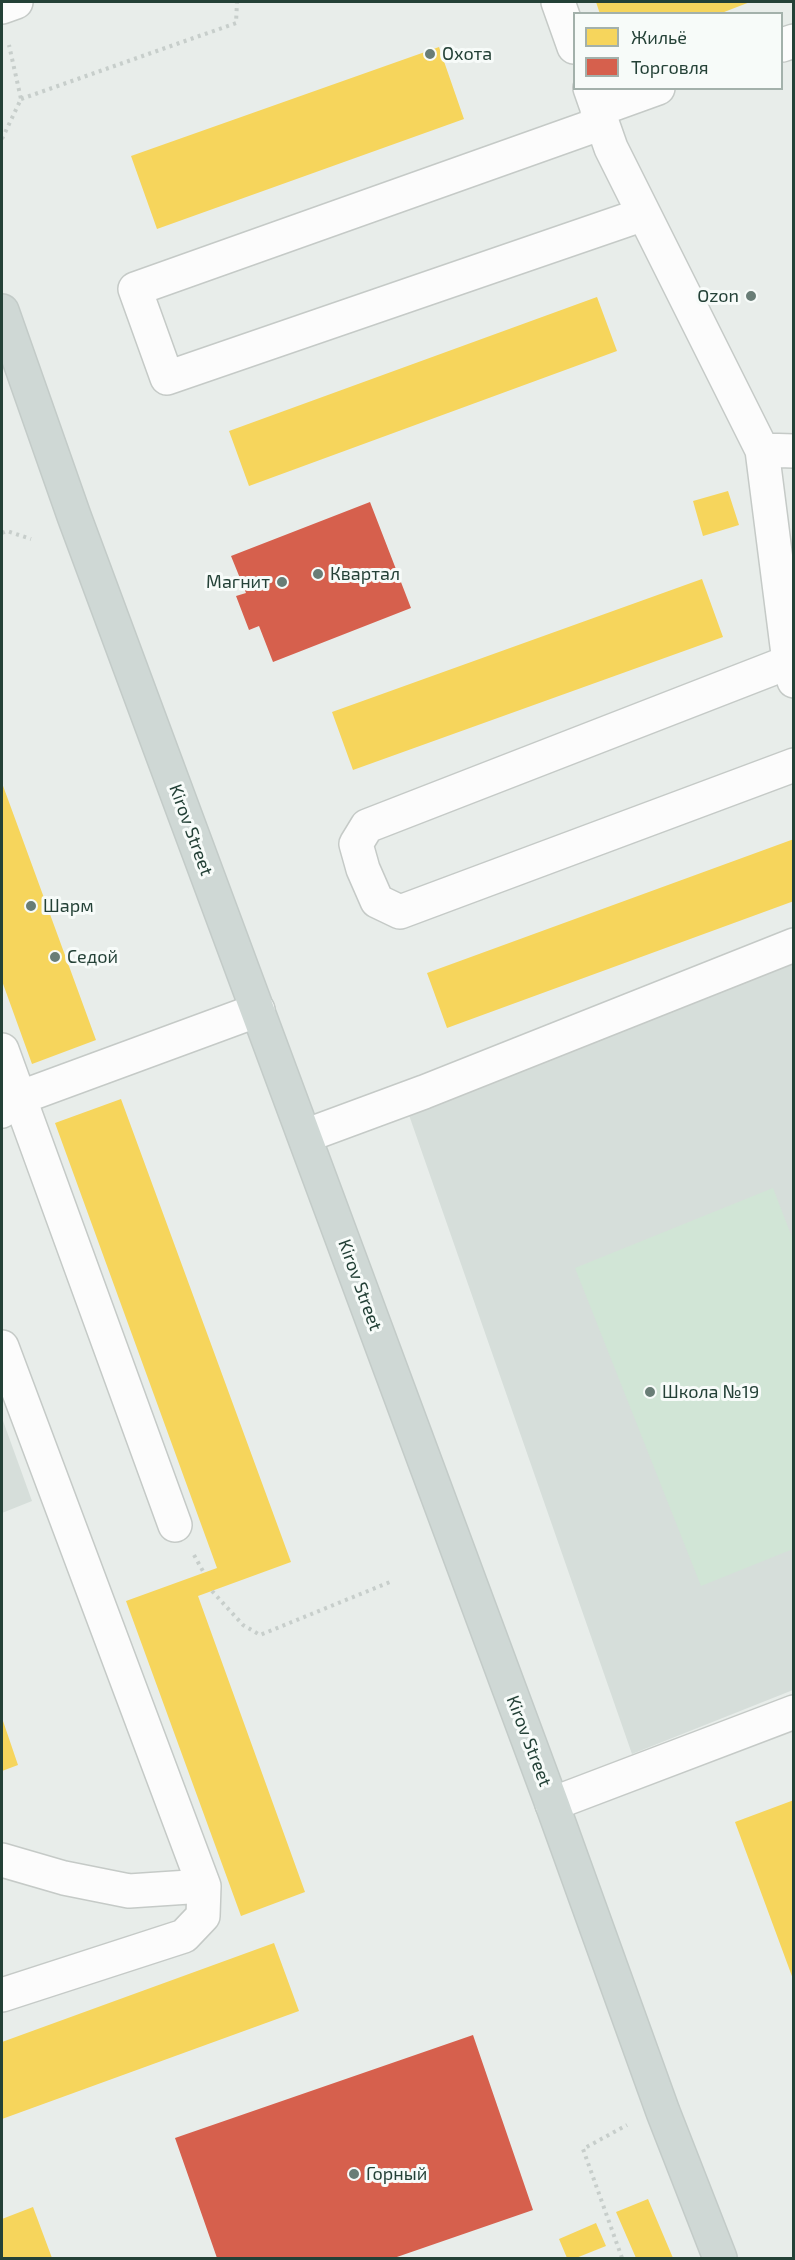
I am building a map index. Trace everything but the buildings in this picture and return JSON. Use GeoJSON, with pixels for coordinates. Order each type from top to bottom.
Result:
{"type":"FeatureCollection","features":[{"type":"Feature","properties":{"kind":"main road","name":"Kirov Street"},"geometry":{"type":"LineString","coordinates":[[2,312],[74,516],[552,1804],[659,2101],[720,2259]]}},
{"type":"Feature","properties":{"kind":"street"},"geometry":{"type":"LineString","coordinates":[[2,7],[16,2]]}},
{"type":"Feature","properties":{"kind":"street"},"geometry":{"type":"LineString","coordinates":[[558,2],[573,44]]}},
{"type":"Feature","properties":{"kind":"street"},"geometry":{"type":"LineString","coordinates":[[644,214],[167,378],[135,289],[596,107],[651,90]]}},
{"type":"Feature","properties":{"kind":"street"},"geometry":{"type":"LineString","coordinates":[[596,107],[611,148],[644,214],[778,450],[791,671],[367,826],[356,844],[363,869],[377,901],[400,912],[794,765]]}},
{"type":"Feature","properties":{"kind":"street"},"geometry":{"type":"LineString","coordinates":[[305,1136],[424,1092],[794,945]]}},
{"type":"Feature","properties":{"kind":"street"},"geometry":{"type":"LineString","coordinates":[[10,1104],[258,1010]]}},
{"type":"Feature","properties":{"kind":"street"},"geometry":{"type":"LineString","coordinates":[[2,1050],[10,1104],[175,1525]]}},
{"type":"Feature","properties":{"kind":"street"},"geometry":{"type":"LineString","coordinates":[[2,1347],[204,1886],[203,1916],[184,1936],[2,1995]]}},
{"type":"Feature","properties":{"kind":"street"},"geometry":{"type":"LineString","coordinates":[[552,1804],[794,1712]]}},
{"type":"Feature","properties":{"kind":"street"},"geometry":{"type":"LineString","coordinates":[[2,1860],[64,1878],[129,1891],[204,1886]]}},
{"type":"Feature","properties":{"kind":"path"},"geometry":{"type":"LineString","coordinates":[[21,99],[236,23],[237,2]]}},
{"type":"Feature","properties":{"kind":"path"},"geometry":{"type":"LineString","coordinates":[[2,139],[21,99],[9,45]]}},
{"type":"Feature","properties":{"kind":"path"},"geometry":{"type":"LineString","coordinates":[[2,527],[31,539]]}},
{"type":"Feature","properties":{"kind":"path"},"geometry":{"type":"LineString","coordinates":[[2,533],[7,531]]}},
{"type":"Feature","properties":{"kind":"path"},"geometry":{"type":"LineString","coordinates":[[212,1591],[243,1626],[260,1635],[390,1582]]}},
{"type":"Feature","properties":{"kind":"path"},"geometry":{"type":"LineString","coordinates":[[622,2259],[583,2149],[627,2125]]}},
{"type":"Feature","properties":{"kind":"shaded area","name":"Школа №19"},"geometry":{"type":"Polygon","coordinates":[[[793,956],[793,1690],[632,1754],[402,1095],[793,956]]]}},
{"type":"Feature","properties":{"kind":"shaded area"},"geometry":{"type":"Polygon","coordinates":[[[2,1418],[32,1501],[2,1513],[2,1418]]]}},
{"type":"Feature","properties":{"kind":"green space"},"geometry":{"type":"Polygon","coordinates":[[[773,1188],[793,1240],[793,1549],[701,1586],[575,1268],[773,1188]]]}},
{"type":"Feature","properties":{"kind":"place","name":"Охота"},"geometry":{"type":"Point","coordinates":[430,54]}},
{"type":"Feature","properties":{"kind":"place","name":"Ozon"},"geometry":{"type":"Point","coordinates":[751,296]}},
{"type":"Feature","properties":{"kind":"place","name":"Квартал"},"geometry":{"type":"Point","coordinates":[318,574]}},
{"type":"Feature","properties":{"kind":"place","name":"Магнит"},"geometry":{"type":"Point","coordinates":[282,582]}},
{"type":"Feature","properties":{"kind":"place","name":"Шарм"},"geometry":{"type":"Point","coordinates":[31,906]}},
{"type":"Feature","properties":{"kind":"place","name":"Седой"},"geometry":{"type":"Point","coordinates":[55,957]}},
{"type":"Feature","properties":{"kind":"place","name":"Школа №19"},"geometry":{"type":"Point","coordinates":[650,1392]}},
{"type":"Feature","properties":{"kind":"place","name":"Горный"},"geometry":{"type":"Point","coordinates":[354,2174]}}]}
